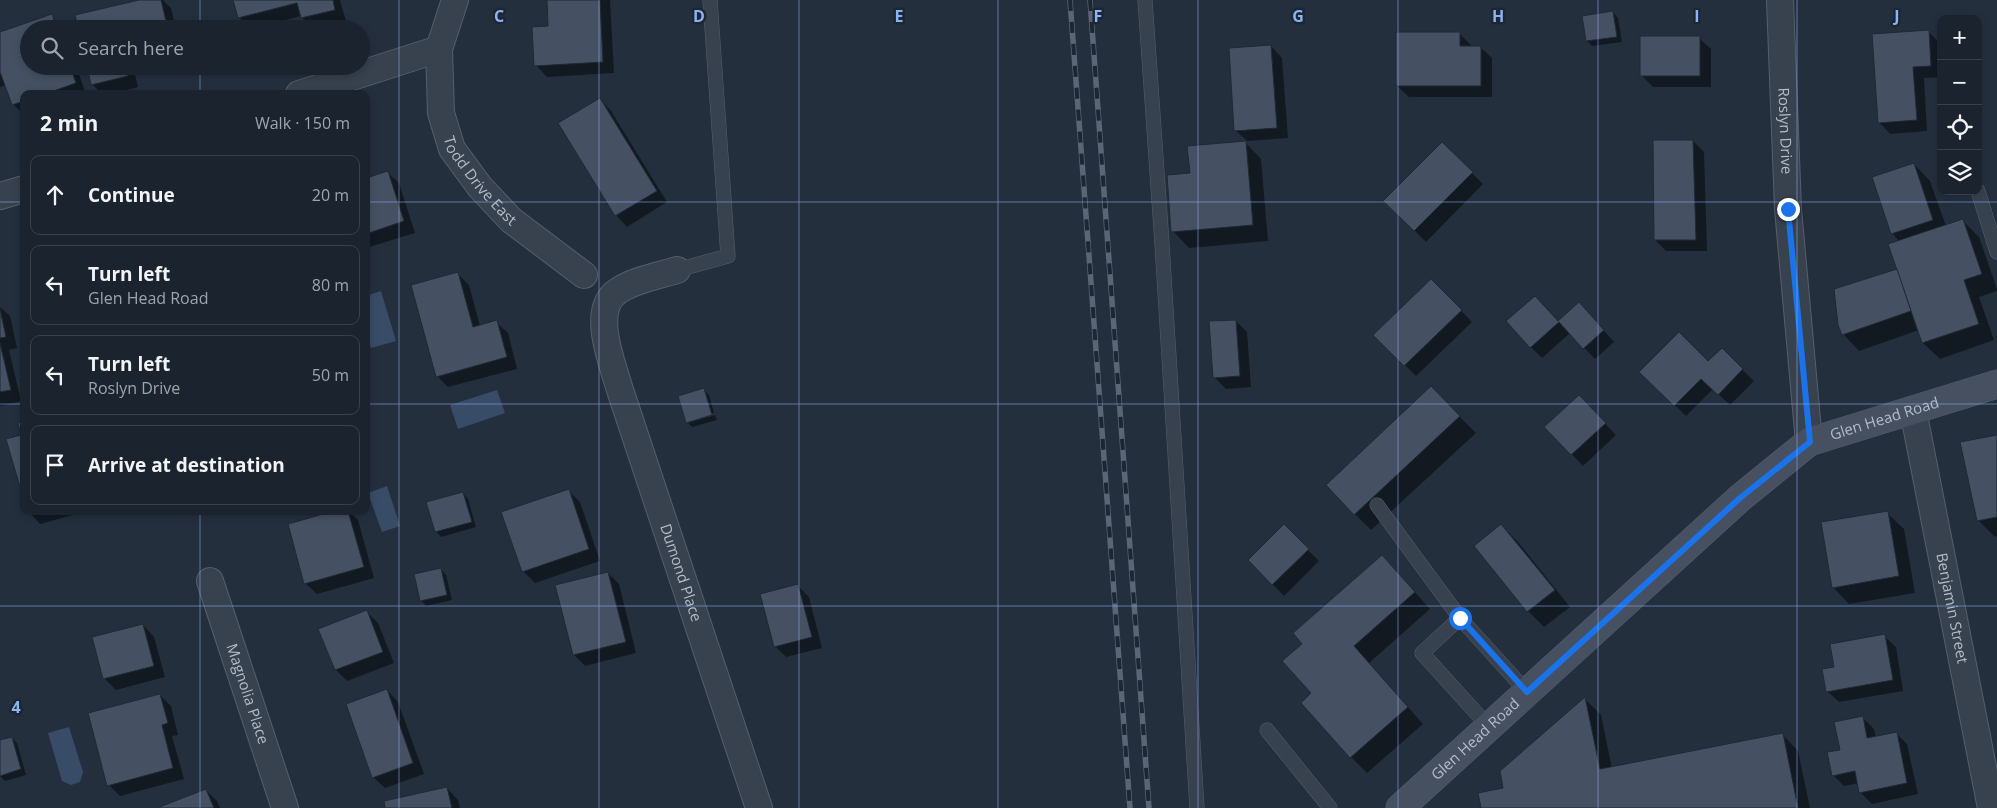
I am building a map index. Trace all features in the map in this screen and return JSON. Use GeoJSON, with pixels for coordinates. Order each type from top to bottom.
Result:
{"type":"FeatureCollection","features":[{"type":"Feature","properties":{"kind":"main road","name":"Glen Head Road"},"geometry":{"type":"LineString","coordinates":[[1400,808],[1740,498],[1810,442],[1997,384]]}},
{"type":"Feature","properties":{"kind":"street","name":"Todd Drive East"},"geometry":{"type":"LineString","coordinates":[[455,0],[439,49],[441,114],[452,149],[480,187],[511,220],[584,275]]}},
{"type":"Feature","properties":{"kind":"street","name":"Roslyn Drive"},"geometry":{"type":"LineString","coordinates":[[1780,0],[1788,209],[1810,442]]}},
{"type":"Feature","properties":{"kind":"street"},"geometry":{"type":"LineString","coordinates":[[370,71],[439,49]]}},
{"type":"Feature","properties":{"kind":"street"},"geometry":{"type":"LineString","coordinates":[[311,90],[358,75]]}},
{"type":"Feature","properties":{"kind":"street"},"geometry":{"type":"LineString","coordinates":[[0,196],[20,190]]}},
{"type":"Feature","properties":{"kind":"street","name":"Dumond Place"},"geometry":{"type":"LineString","coordinates":[[677,270],[625,287],[616,292],[606,310],[604,319],[605,338],[622,396],[759,808]]}},
{"type":"Feature","properties":{"kind":"street","name":"Benjamin Street"},"geometry":{"type":"LineString","coordinates":[[1913,410],[1991,808]]}},
{"type":"Feature","properties":{"kind":"street","name":"Magnolia Place"},"geometry":{"type":"LineString","coordinates":[[210,581],[285,808]]}},
{"type":"Feature","properties":{"kind":"lane"},"geometry":{"type":"LineString","coordinates":[[677,270],[728,256],[710,0]]}},
{"type":"Feature","properties":{"kind":"lane"},"geometry":{"type":"LineString","coordinates":[[1145,0],[1197,808]]}},
{"type":"Feature","properties":{"kind":"lane"},"geometry":{"type":"LineString","coordinates":[[1979,195],[1997,252]]}},
{"type":"Feature","properties":{"kind":"lane"},"geometry":{"type":"LineString","coordinates":[[1377,505],[1460,618],[1527,692]]}},
{"type":"Feature","properties":{"kind":"lane"},"geometry":{"type":"LineString","coordinates":[[1460,618],[1422,653],[1490,727]]}},
{"type":"Feature","properties":{"kind":"lane"},"geometry":{"type":"LineString","coordinates":[[1267,730],[1330,808]]}},
{"type":"Feature","properties":{"kind":"water"},"geometry":{"type":"Polygon","coordinates":[[[381,291],[396,341],[371,348],[370,345],[370,295],[381,291]]]}},
{"type":"Feature","properties":{"kind":"water"},"geometry":{"type":"Polygon","coordinates":[[[497,390],[505,413],[458,429],[450,405],[497,390]]]}},
{"type":"Feature","properties":{"kind":"water"},"geometry":{"type":"Polygon","coordinates":[[[387,486],[400,526],[382,532],[370,499],[370,492],[387,486]]]}},
{"type":"Feature","properties":{"kind":"water"},"geometry":{"type":"Polygon","coordinates":[[[69,727],[83,772],[80,782],[71,785],[62,781],[48,733],[69,727]]]}},
{"type":"Feature","properties":{"kind":"building"},"geometry":{"type":"Polygon","coordinates":[[[139,0],[161,0],[166,20],[76,20],[75,15],[139,0]]]}},
{"type":"Feature","properties":{"kind":"building"},"geometry":{"type":"Polygon","coordinates":[[[233,0],[333,0],[335,10],[301,18],[297,3],[238,18],[233,0]]]}},
{"type":"Feature","properties":{"kind":"building"},"geometry":{"type":"Polygon","coordinates":[[[547,0],[600,0],[603,62],[534,66],[532,27],[548,26],[547,0]]]}},
{"type":"Feature","properties":{"kind":"building"},"geometry":{"type":"Polygon","coordinates":[[[1613,11],[1617,37],[1586,41],[1582,16],[1613,11]]]}},
{"type":"Feature","properties":{"kind":"building"},"geometry":{"type":"Polygon","coordinates":[[[52,14],[54,20],[35,20],[52,14]]]}},
{"type":"Feature","properties":{"kind":"building"},"geometry":{"type":"Polygon","coordinates":[[[20,25],[20,75],[73,75],[76,83],[56,90],[20,90],[20,102],[12,105],[0,72],[0,32],[20,25]]]}},
{"type":"Feature","properties":{"kind":"building"},"geometry":{"type":"Polygon","coordinates":[[[1929,30],[1931,66],[1913,67],[1917,120],[1878,123],[1872,34],[1929,30]]]}},
{"type":"Feature","properties":{"kind":"building"},"geometry":{"type":"Polygon","coordinates":[[[1396,32],[1460,32],[1460,46],[1481,46],[1481,86],[1396,86],[1396,32]]]}},
{"type":"Feature","properties":{"kind":"building"},"geometry":{"type":"Polygon","coordinates":[[[1640,36],[1700,36],[1700,76],[1640,76],[1640,36]]]}},
{"type":"Feature","properties":{"kind":"building"},"geometry":{"type":"Polygon","coordinates":[[[1271,45],[1277,128],[1234,131],[1229,48],[1271,45]]]}},
{"type":"Feature","properties":{"kind":"building"},"geometry":{"type":"Polygon","coordinates":[[[89,75],[128,76],[91,85],[89,75]]]}},
{"type":"Feature","properties":{"kind":"building"},"geometry":{"type":"Polygon","coordinates":[[[600,98],[657,191],[615,216],[558,123],[600,98]]]}},
{"type":"Feature","properties":{"kind":"building"},"geometry":{"type":"Polygon","coordinates":[[[1653,140],[1693,140],[1696,240],[1654,240],[1653,140]]]}},
{"type":"Feature","properties":{"kind":"building"},"geometry":{"type":"Polygon","coordinates":[[[1246,141],[1253,225],[1171,232],[1167,175],[1190,173],[1187,146],[1246,141]]]}},
{"type":"Feature","properties":{"kind":"building"},"geometry":{"type":"Polygon","coordinates":[[[1442,142],[1473,172],[1414,231],[1383,201],[1442,142]]]}},
{"type":"Feature","properties":{"kind":"building"},"geometry":{"type":"Polygon","coordinates":[[[1914,163],[1933,220],[1891,234],[1872,177],[1914,163]]]}},
{"type":"Feature","properties":{"kind":"building"},"geometry":{"type":"Polygon","coordinates":[[[388,171],[404,221],[370,233],[370,177],[388,171]]]}},
{"type":"Feature","properties":{"kind":"building"},"geometry":{"type":"Polygon","coordinates":[[[1963,219],[1982,274],[1964,280],[1979,324],[1922,343],[1888,244],[1963,219]]]}},
{"type":"Feature","properties":{"kind":"building"},"geometry":{"type":"Polygon","coordinates":[[[1897,269],[1911,311],[1842,335],[1838,325],[1834,289],[1897,269]]]}},
{"type":"Feature","properties":{"kind":"building"},"geometry":{"type":"Polygon","coordinates":[[[458,272],[473,327],[497,320],[507,357],[436,377],[411,285],[458,272]]]}},
{"type":"Feature","properties":{"kind":"building"},"geometry":{"type":"Polygon","coordinates":[[[1431,279],[1462,310],[1404,366],[1373,335],[1431,279]]]}},
{"type":"Feature","properties":{"kind":"building"},"geometry":{"type":"Polygon","coordinates":[[[1535,296],[1558,321],[1579,302],[1604,330],[1583,349],[1559,322],[1530,348],[1506,321],[1535,296]]]}},
{"type":"Feature","properties":{"kind":"building"},"geometry":{"type":"Polygon","coordinates":[[[0,309],[6,337],[0,338],[0,309]]]}},
{"type":"Feature","properties":{"kind":"building"},"geometry":{"type":"Polygon","coordinates":[[[1236,320],[1240,376],[1213,378],[1209,321],[1236,320]]]}},
{"type":"Feature","properties":{"kind":"building"},"geometry":{"type":"Polygon","coordinates":[[[1679,332],[1708,361],[1722,348],[1743,369],[1718,395],[1701,379],[1674,406],[1639,372],[1679,332]]]}},
{"type":"Feature","properties":{"kind":"building"},"geometry":{"type":"Polygon","coordinates":[[[0,343],[11,390],[0,392],[0,343]]]}},
{"type":"Feature","properties":{"kind":"building"},"geometry":{"type":"Polygon","coordinates":[[[1431,386],[1460,416],[1354,515],[1326,485],[1431,386]]]}},
{"type":"Feature","properties":{"kind":"building"},"geometry":{"type":"Polygon","coordinates":[[[704,388],[712,415],[686,423],[678,396],[704,388]]]}},
{"type":"Feature","properties":{"kind":"building"},"geometry":{"type":"Polygon","coordinates":[[[1579,395],[1606,423],[1571,455],[1544,427],[1579,395]]]}},
{"type":"Feature","properties":{"kind":"building"},"geometry":{"type":"Polygon","coordinates":[[[20,435],[20,487],[6,439],[20,435]]]}},
{"type":"Feature","properties":{"kind":"building"},"geometry":{"type":"Polygon","coordinates":[[[1997,435],[1997,517],[1977,521],[1960,442],[1997,435]]]}},
{"type":"Feature","properties":{"kind":"building"},"geometry":{"type":"Polygon","coordinates":[[[569,489],[589,549],[522,572],[501,512],[569,489]]]}},
{"type":"Feature","properties":{"kind":"building"},"geometry":{"type":"Polygon","coordinates":[[[463,492],[472,522],[435,532],[426,502],[463,492]]]}},
{"type":"Feature","properties":{"kind":"building"},"geometry":{"type":"Polygon","coordinates":[[[1888,511],[1899,576],[1832,588],[1821,522],[1888,511]]]}},
{"type":"Feature","properties":{"kind":"building"},"geometry":{"type":"Polygon","coordinates":[[[320,515],[349,515],[364,567],[304,584],[288,524],[320,515]]]}},
{"type":"Feature","properties":{"kind":"building"},"geometry":{"type":"Polygon","coordinates":[[[1284,524],[1309,549],[1272,585],[1248,560],[1284,524]]]}},
{"type":"Feature","properties":{"kind":"building"},"geometry":{"type":"Polygon","coordinates":[[[1501,524],[1555,590],[1527,612],[1474,546],[1501,524]]]}},
{"type":"Feature","properties":{"kind":"building"},"geometry":{"type":"Polygon","coordinates":[[[1382,555],[1415,592],[1354,646],[1408,707],[1350,758],[1301,703],[1311,693],[1282,661],[1302,644],[1293,633],[1382,555]]]}},
{"type":"Feature","properties":{"kind":"building"},"geometry":{"type":"Polygon","coordinates":[[[441,568],[447,595],[420,601],[414,574],[441,568]]]}},
{"type":"Feature","properties":{"kind":"building"},"geometry":{"type":"Polygon","coordinates":[[[608,572],[626,642],[573,655],[555,585],[608,572]]]}},
{"type":"Feature","properties":{"kind":"building"},"geometry":{"type":"Polygon","coordinates":[[[798,584],[812,637],[774,647],[760,594],[798,584]]]}},
{"type":"Feature","properties":{"kind":"building"},"geometry":{"type":"Polygon","coordinates":[[[367,610],[383,652],[335,670],[318,629],[367,610]]]}},
{"type":"Feature","properties":{"kind":"building"},"geometry":{"type":"Polygon","coordinates":[[[143,624],[154,666],[103,679],[92,637],[143,624]]]}},
{"type":"Feature","properties":{"kind":"building"},"geometry":{"type":"Polygon","coordinates":[[[1885,634],[1893,680],[1826,692],[1822,669],[1834,667],[1830,644],[1885,634]]]}},
{"type":"Feature","properties":{"kind":"building"},"geometry":{"type":"Polygon","coordinates":[[[387,689],[413,763],[372,778],[346,704],[387,689]]]}},
{"type":"Feature","properties":{"kind":"building"},"geometry":{"type":"Polygon","coordinates":[[[160,694],[168,723],[162,725],[173,768],[107,786],[88,713],[160,694]]]}},
{"type":"Feature","properties":{"kind":"building"},"geometry":{"type":"Polygon","coordinates":[[[1585,697],[1600,769],[1783,733],[1798,808],[1481,808],[1478,793],[1503,788],[1500,771],[1585,697]]]}},
{"type":"Feature","properties":{"kind":"building"},"geometry":{"type":"Polygon","coordinates":[[[1863,716],[1867,738],[1897,732],[1907,783],[1859,793],[1855,771],[1832,776],[1827,752],[1840,750],[1834,722],[1863,716]]]}},
{"type":"Feature","properties":{"kind":"building"},"geometry":{"type":"Polygon","coordinates":[[[12,737],[21,769],[0,776],[0,740],[12,737]]]}},
{"type":"Feature","properties":{"kind":"building"},"geometry":{"type":"Polygon","coordinates":[[[447,787],[452,808],[385,808],[384,801],[447,787]]]}},
{"type":"Feature","properties":{"kind":"building"},"geometry":{"type":"Polygon","coordinates":[[[206,789],[214,808],[157,808],[206,789]]]}},
{"type":"Feature","properties":{"kind":"railway"},"geometry":{"type":"LineString","coordinates":[[1070,0],[1130,808]]}},
{"type":"Feature","properties":{"kind":"railway"},"geometry":{"type":"LineString","coordinates":[[1090,0],[1149,808]]}},
{"type":"Feature","properties":{"kind":"route"},"geometry":{"type":"LineString","coordinates":[[1460,618],[1527,692],[1740,498],[1810,442],[1788,209]]}}]}
